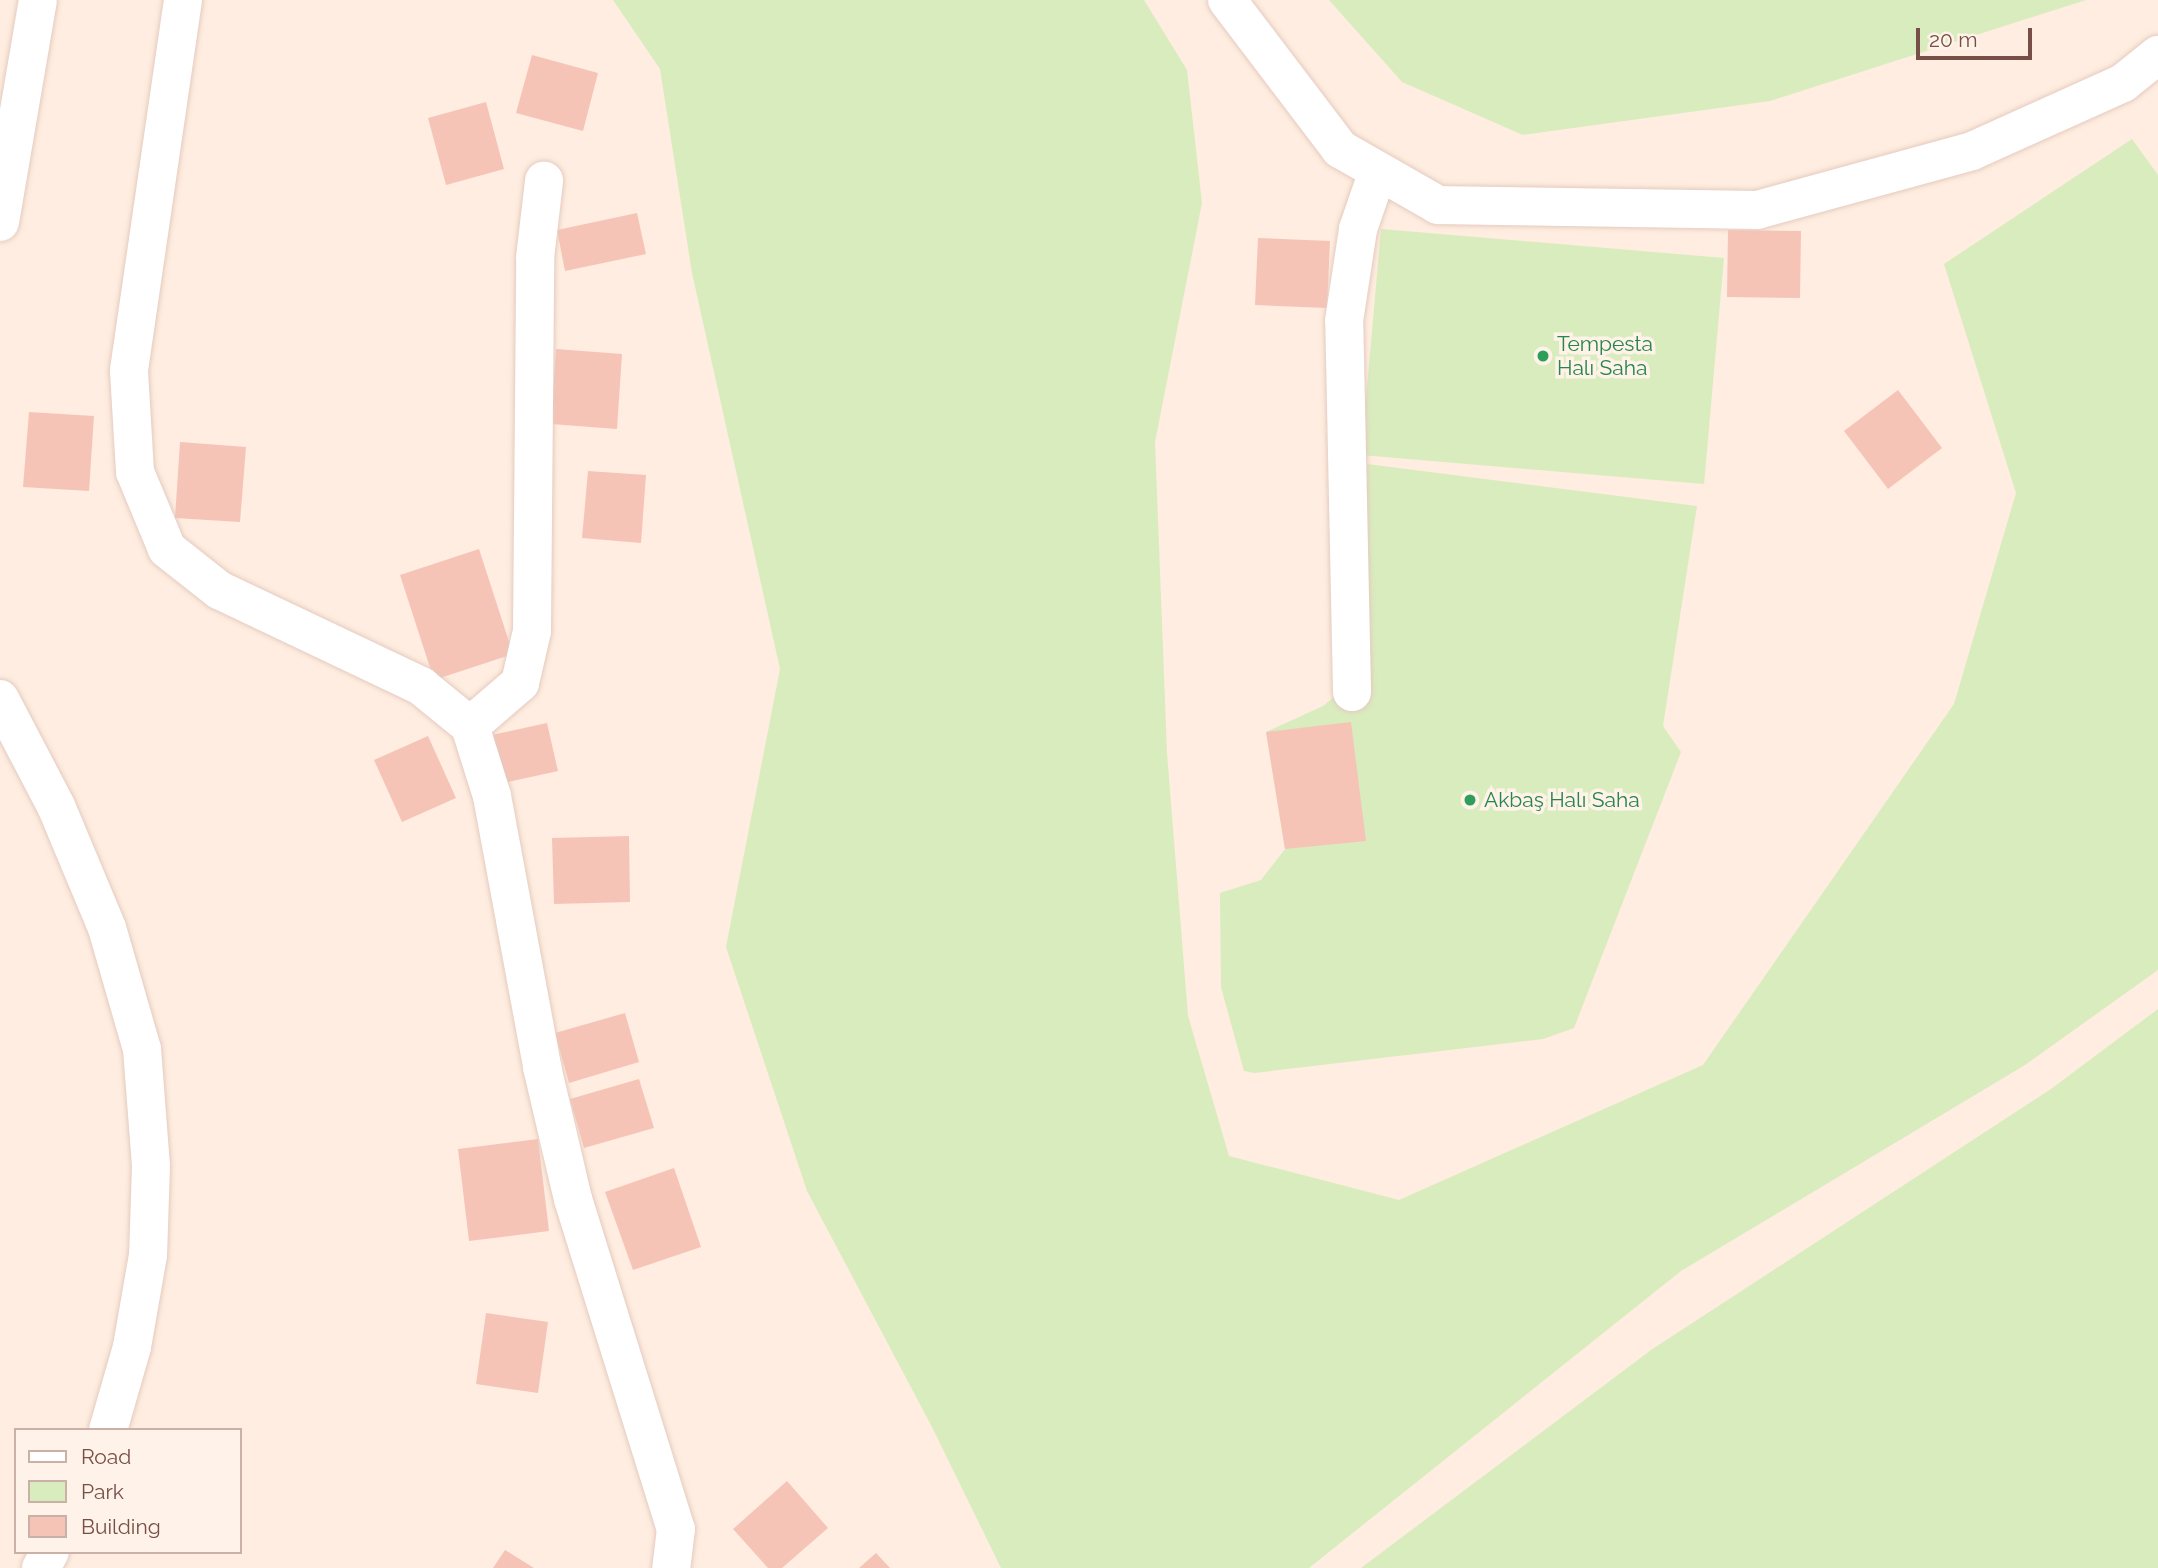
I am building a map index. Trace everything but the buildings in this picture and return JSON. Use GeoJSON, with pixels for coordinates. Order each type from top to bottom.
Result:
{"type":"FeatureCollection","features":[{"type":"Feature","properties":{"kind":"street"},"geometry":{"type":"LineString","coordinates":[[0,222],[38,0]]}},
{"type":"Feature","properties":{"kind":"street"},"geometry":{"type":"LineString","coordinates":[[183,0],[129,371],[135,472],[167,549],[219,590],[421,686],[470,726],[492,796],[542,1067],[573,1199],[676,1529],[671,1568]]}},
{"type":"Feature","properties":{"kind":"street"},"geometry":{"type":"LineString","coordinates":[[1227,0],[1340,149],[1438,205],[1757,210],[1972,150],[2123,83],[2158,55]]}},
{"type":"Feature","properties":{"kind":"street"},"geometry":{"type":"LineString","coordinates":[[1352,692],[1344,321],[1358,229],[1378,171]]}},
{"type":"Feature","properties":{"kind":"street"},"geometry":{"type":"LineString","coordinates":[[470,726],[520,683],[532,631],[535,258],[544,181]]}},
{"type":"Feature","properties":{"kind":"street"},"geometry":{"type":"LineString","coordinates":[[0,699],[55,806],[107,928],[142,1049],[151,1166],[148,1255],[132,1347],[109,1428]]}},
{"type":"Feature","properties":{"kind":"green space"},"geometry":{"type":"Polygon","coordinates":[[[613,0],[1144,0],[1187,70],[1202,203],[1155,442],[1167,753],[1188,1016],[1229,1156],[1399,1200],[1703,1065],[1954,704],[2016,493],[1944,264],[2132,139],[2158,175],[2158,970],[2025,1065],[1681,1271],[1309,1568],[1001,1568],[932,1427],[807,1191],[726,947],[780,669],[692,273],[660,69],[613,0]]]}},
{"type":"Feature","properties":{"kind":"green space"},"geometry":{"type":"Polygon","coordinates":[[[1329,0],[2086,0],[1770,101],[1523,135],[1402,82],[1329,0]]]}},
{"type":"Feature","properties":{"kind":"green space","name":"Tempesta Halı Saha"},"geometry":{"type":"Polygon","coordinates":[[[1381,229],[1724,258],[1704,484],[1361,455],[1381,229]]]}},
{"type":"Feature","properties":{"kind":"green space","name":"Akbaş Halı Saha"},"geometry":{"type":"Polygon","coordinates":[[[1367,464],[1697,506],[1663,726],[1681,752],[1574,1028],[1543,1039],[1254,1073],[1244,1071],[1221,987],[1220,893],[1261,880],[1285,849],[1266,732],[1323,706],[1359,676],[1367,464]]]}},
{"type":"Feature","properties":{"kind":"green space"},"geometry":{"type":"Polygon","coordinates":[[[2158,1009],[2158,1568],[1361,1568],[1651,1350],[2051,1089],[2158,1009]]]}},
{"type":"Feature","properties":{"kind":"place","name":"Tempesta Halı Saha"},"geometry":{"type":"Point","coordinates":[1543,356]}},
{"type":"Feature","properties":{"kind":"place","name":"Akbaş Halı Saha"},"geometry":{"type":"Point","coordinates":[1470,800]}}]}
